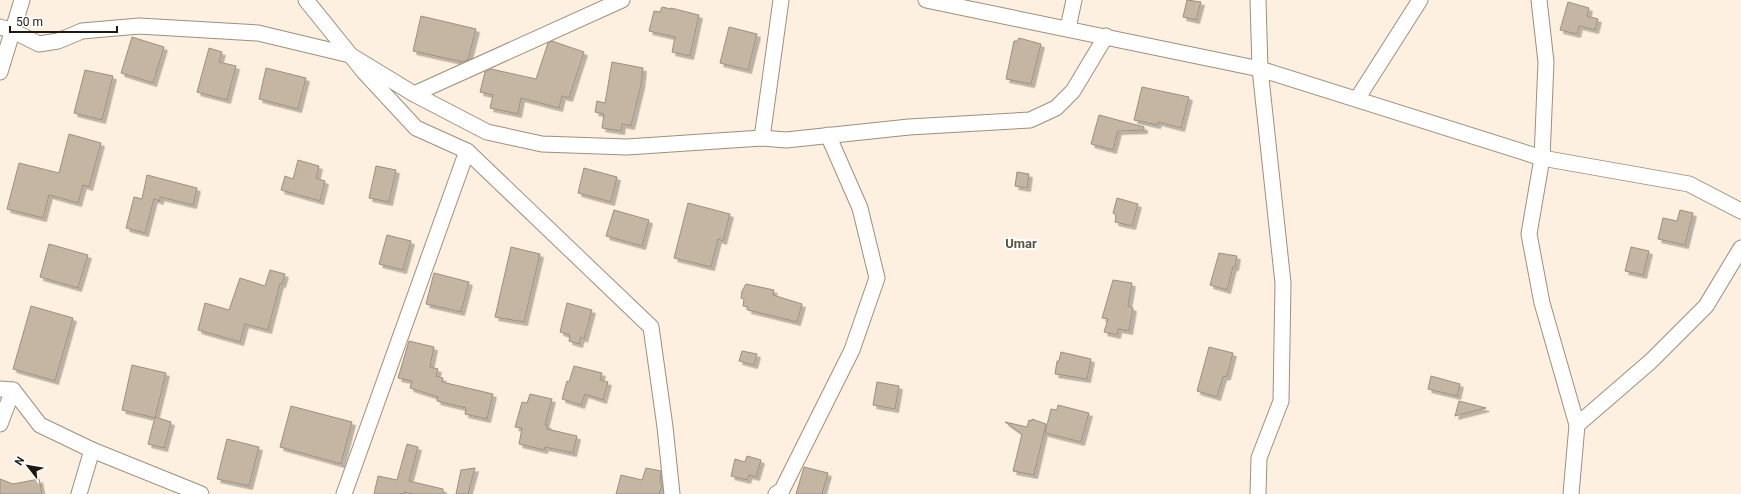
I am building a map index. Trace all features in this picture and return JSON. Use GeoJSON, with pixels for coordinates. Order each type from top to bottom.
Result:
{"type":"FeatureCollection","features":[{"type":"Feature","properties":{"kind":"street"},"geometry":{"type":"LineString","coordinates":[[0,72],[7,29],[22,0]]}},
{"type":"Feature","properties":{"kind":"street"},"geometry":{"type":"LineString","coordinates":[[306,0],[350,55],[416,128],[467,151],[651,327],[665,427],[672,494]]}},
{"type":"Feature","properties":{"kind":"street"},"geometry":{"type":"LineString","coordinates":[[414,94],[622,0]]}},
{"type":"Feature","properties":{"kind":"street"},"geometry":{"type":"LineString","coordinates":[[762,138],[781,0]]}},
{"type":"Feature","properties":{"kind":"street"},"geometry":{"type":"LineString","coordinates":[[1068,28],[1074,0]]}},
{"type":"Feature","properties":{"kind":"street"},"geometry":{"type":"LineString","coordinates":[[1258,0],[1260,69],[1283,283],[1281,401],[1259,458],[1258,494]]}},
{"type":"Feature","properties":{"kind":"street"},"geometry":{"type":"LineString","coordinates":[[1357,99],[1420,0]]}},
{"type":"Feature","properties":{"kind":"street"},"geometry":{"type":"LineString","coordinates":[[1539,0],[1546,62],[1542,158],[1529,234],[1542,303],[1577,425],[1571,494]]}},
{"type":"Feature","properties":{"kind":"street"},"geometry":{"type":"LineString","coordinates":[[934,1],[1260,69],[1542,158],[1689,184],[1741,211]]}},
{"type":"Feature","properties":{"kind":"street"},"geometry":{"type":"LineString","coordinates":[[7,29],[39,44],[58,41],[82,31],[139,26],[258,33],[350,55],[414,94],[487,132],[542,144],[627,147],[762,138],[786,140],[909,127],[1030,120],[1056,108],[1073,91],[1106,36]]}},
{"type":"Feature","properties":{"kind":"street"},"geometry":{"type":"LineString","coordinates":[[776,494],[782,490],[852,350],[877,278],[860,208],[828,135]]}},
{"type":"Feature","properties":{"kind":"street"},"geometry":{"type":"LineString","coordinates":[[344,494],[467,151]]}},
{"type":"Feature","properties":{"kind":"street"},"geometry":{"type":"LineString","coordinates":[[1577,425],[1651,361],[1706,306],[1741,248]]}},
{"type":"Feature","properties":{"kind":"street"},"geometry":{"type":"LineString","coordinates":[[0,424],[6,390]]}},
{"type":"Feature","properties":{"kind":"street"},"geometry":{"type":"LineString","coordinates":[[6,390],[40,425],[92,450],[197,493]]}},
{"type":"Feature","properties":{"kind":"street"},"geometry":{"type":"LineString","coordinates":[[79,494],[92,450]]}},
{"type":"Feature","properties":{"kind":"building"},"geometry":{"type":"Polygon","coordinates":[[[1187,0],[1201,2],[1196,20],[1183,17],[1187,0]]]}},
{"type":"Feature","properties":{"kind":"building"},"geometry":{"type":"Polygon","coordinates":[[[1568,2],[1589,8],[1587,16],[1598,19],[1595,30],[1579,26],[1577,34],[1560,30],[1568,2]]]}},
{"type":"Feature","properties":{"kind":"building"},"geometry":{"type":"Polygon","coordinates":[[[662,7],[699,15],[690,56],[672,52],[675,37],[649,31],[654,11],[660,12],[662,7]]]}},
{"type":"Feature","properties":{"kind":"building"},"geometry":{"type":"Polygon","coordinates":[[[421,16],[476,29],[468,60],[463,62],[413,51],[421,16]]]}},
{"type":"Feature","properties":{"kind":"building"},"geometry":{"type":"Polygon","coordinates":[[[729,27],[757,34],[748,70],[720,63],[729,27]]]}},
{"type":"Feature","properties":{"kind":"building"},"geometry":{"type":"Polygon","coordinates":[[[132,37],[164,47],[153,83],[121,73],[132,37]]]}},
{"type":"Feature","properties":{"kind":"building"},"geometry":{"type":"Polygon","coordinates":[[[1019,38],[1041,44],[1031,84],[1006,79],[1014,41],[1017,41],[1019,38]]]}},
{"type":"Feature","properties":{"kind":"building"},"geometry":{"type":"Polygon","coordinates":[[[552,41],[584,52],[569,98],[562,96],[559,108],[521,98],[518,114],[490,108],[493,95],[480,92],[485,72],[491,69],[536,79],[548,43],[552,41]]]}},
{"type":"Feature","properties":{"kind":"building"},"geometry":{"type":"Polygon","coordinates":[[[209,48],[222,52],[219,62],[236,66],[227,100],[197,92],[209,48]]]}},
{"type":"Feature","properties":{"kind":"building"},"geometry":{"type":"Polygon","coordinates":[[[612,62],[643,68],[641,85],[631,126],[622,124],[621,131],[602,128],[604,114],[595,112],[597,101],[605,103],[612,62]]]}},
{"type":"Feature","properties":{"kind":"building"},"geometry":{"type":"Polygon","coordinates":[[[266,68],[306,78],[298,109],[259,99],[266,68]]]}},
{"type":"Feature","properties":{"kind":"building"},"geometry":{"type":"Polygon","coordinates":[[[85,70],[113,76],[102,120],[74,113],[85,70]]]}},
{"type":"Feature","properties":{"kind":"building"},"geometry":{"type":"Polygon","coordinates":[[[1142,87],[1189,97],[1181,128],[1158,122],[1157,125],[1134,120],[1142,87]]]}},
{"type":"Feature","properties":{"kind":"building"},"geometry":{"type":"Polygon","coordinates":[[[1099,115],[1144,127],[1144,130],[1118,131],[1113,150],[1091,144],[1099,115]]]}},
{"type":"Feature","properties":{"kind":"building"},"geometry":{"type":"Polygon","coordinates":[[[69,134],[101,143],[89,187],[83,185],[78,203],[49,195],[43,218],[7,209],[19,163],[59,173],[69,134]]]}},
{"type":"Feature","properties":{"kind":"building"},"geometry":{"type":"Polygon","coordinates":[[[298,160],[319,166],[316,178],[325,181],[320,201],[281,190],[285,176],[293,179],[298,160]]]}},
{"type":"Feature","properties":{"kind":"building"},"geometry":{"type":"Polygon","coordinates":[[[376,166],[396,170],[389,202],[369,198],[376,166]]]}},
{"type":"Feature","properties":{"kind":"building"},"geometry":{"type":"Polygon","coordinates":[[[584,168],[617,177],[611,202],[578,193],[584,168]]]}},
{"type":"Feature","properties":{"kind":"building"},"geometry":{"type":"Polygon","coordinates":[[[1017,172],[1029,174],[1027,188],[1015,186],[1017,172]]]}},
{"type":"Feature","properties":{"kind":"building"},"geometry":{"type":"Polygon","coordinates":[[[147,175],[197,188],[193,205],[160,197],[160,201],[154,199],[145,233],[126,228],[134,197],[142,199],[147,175]]]}},
{"type":"Feature","properties":{"kind":"building"},"geometry":{"type":"Polygon","coordinates":[[[1117,198],[1138,204],[1132,226],[1115,222],[1116,215],[1113,213],[1117,198]]]}},
{"type":"Feature","properties":{"kind":"building"},"geometry":{"type":"Polygon","coordinates":[[[688,203],[730,214],[723,241],[718,239],[711,267],[674,258],[688,203]]]}},
{"type":"Feature","properties":{"kind":"building"},"geometry":{"type":"Polygon","coordinates":[[[614,210],[649,220],[642,246],[606,236],[614,210]]]}},
{"type":"Feature","properties":{"kind":"building"},"geometry":{"type":"Polygon","coordinates":[[[1680,210],[1693,213],[1685,245],[1658,239],[1663,218],[1677,221],[1680,210]]]}},
{"type":"Feature","properties":{"kind":"building"},"geometry":{"type":"Polygon","coordinates":[[[387,235],[411,241],[403,270],[379,264],[387,235]]]}},
{"type":"Feature","properties":{"kind":"building"},"geometry":{"type":"Polygon","coordinates":[[[49,244],[88,255],[78,288],[40,277],[49,244]]]}},
{"type":"Feature","properties":{"kind":"building"},"geometry":{"type":"Polygon","coordinates":[[[511,247],[540,254],[524,322],[495,317],[511,247]]]}},
{"type":"Feature","properties":{"kind":"building"},"geometry":{"type":"Polygon","coordinates":[[[1631,247],[1649,251],[1643,275],[1625,271],[1631,247]]]}},
{"type":"Feature","properties":{"kind":"building"},"geometry":{"type":"Polygon","coordinates":[[[1219,253],[1237,256],[1227,290],[1210,285],[1219,253]]]}},
{"type":"Feature","properties":{"kind":"building"},"geometry":{"type":"Polygon","coordinates":[[[270,270],[285,274],[282,284],[280,284],[268,330],[245,324],[240,342],[198,330],[205,303],[229,310],[240,278],[265,286],[270,270]]]}},
{"type":"Feature","properties":{"kind":"building"},"geometry":{"type":"Polygon","coordinates":[[[434,273],[469,282],[461,312],[426,304],[434,273]]]}},
{"type":"Feature","properties":{"kind":"building"},"geometry":{"type":"Polygon","coordinates":[[[1113,280],[1132,283],[1128,306],[1133,308],[1129,331],[1118,329],[1117,335],[1104,332],[1108,319],[1102,318],[1113,280]]]}},
{"type":"Feature","properties":{"kind":"building"},"geometry":{"type":"Polygon","coordinates":[[[746,284],[774,290],[773,295],[802,304],[797,322],[748,310],[748,307],[743,306],[744,299],[741,298],[742,291],[746,284]]]}},
{"type":"Feature","properties":{"kind":"building"},"geometry":{"type":"Polygon","coordinates":[[[567,303],[592,310],[584,339],[581,337],[579,344],[569,341],[570,335],[560,332],[567,303]]]}},
{"type":"Feature","properties":{"kind":"building"},"geometry":{"type":"Polygon","coordinates":[[[31,306],[73,318],[55,381],[13,369],[31,306]]]}},
{"type":"Feature","properties":{"kind":"building"},"geometry":{"type":"Polygon","coordinates":[[[409,341],[434,347],[430,367],[438,369],[436,376],[443,378],[442,382],[493,394],[487,419],[465,414],[466,408],[437,401],[438,397],[410,388],[412,381],[398,378],[409,341]]]}},
{"type":"Feature","properties":{"kind":"building"},"geometry":{"type":"Polygon","coordinates":[[[1209,347],[1233,353],[1227,376],[1223,377],[1217,397],[1197,391],[1209,347]]]}},
{"type":"Feature","properties":{"kind":"building"},"geometry":{"type":"Polygon","coordinates":[[[742,351],[757,354],[754,365],[739,361],[742,351]]]}},
{"type":"Feature","properties":{"kind":"building"},"geometry":{"type":"Polygon","coordinates":[[[1061,352],[1091,359],[1087,379],[1055,374],[1057,361],[1059,361],[1061,352]]]}},
{"type":"Feature","properties":{"kind":"building"},"geometry":{"type":"Polygon","coordinates":[[[132,365],[166,373],[155,418],[122,410],[132,365]]]}},
{"type":"Feature","properties":{"kind":"building"},"geometry":{"type":"Polygon","coordinates":[[[574,366],[602,373],[600,380],[608,382],[603,400],[585,394],[581,405],[562,399],[567,381],[569,382],[574,366]]]}},
{"type":"Feature","properties":{"kind":"building"},"geometry":{"type":"Polygon","coordinates":[[[1431,376],[1460,384],[1457,396],[1428,389],[1431,376]]]}},
{"type":"Feature","properties":{"kind":"building"},"geometry":{"type":"Polygon","coordinates":[[[877,382],[899,386],[895,409],[873,405],[877,382]]]}},
{"type":"Feature","properties":{"kind":"building"},"geometry":{"type":"Polygon","coordinates":[[[530,394],[552,399],[545,425],[548,425],[547,429],[577,436],[573,453],[545,447],[544,450],[519,444],[522,428],[515,427],[522,402],[527,403],[530,394]]]}},
{"type":"Feature","properties":{"kind":"building"},"geometry":{"type":"Polygon","coordinates":[[[1459,401],[1486,408],[1455,416],[1459,401]]]}},
{"type":"Feature","properties":{"kind":"building"},"geometry":{"type":"Polygon","coordinates":[[[1058,405],[1089,413],[1081,442],[1045,433],[1051,409],[1057,410],[1058,405]]]}},
{"type":"Feature","properties":{"kind":"building"},"geometry":{"type":"Polygon","coordinates":[[[291,406],[352,422],[341,464],[280,447],[291,406]]]}},
{"type":"Feature","properties":{"kind":"building"},"geometry":{"type":"Polygon","coordinates":[[[155,417],[171,422],[164,448],[148,444],[155,417]]]}},
{"type":"Feature","properties":{"kind":"building"},"geometry":{"type":"Polygon","coordinates":[[[1032,419],[1046,424],[1034,475],[1013,471],[1022,434],[1005,422],[1027,427],[1029,420],[1032,421],[1032,419]]]}},
{"type":"Feature","properties":{"kind":"building"},"geometry":{"type":"Polygon","coordinates":[[[227,439],[259,447],[249,486],[217,479],[227,439]]]}},
{"type":"Feature","properties":{"kind":"building"},"geometry":{"type":"Polygon","coordinates":[[[407,444],[418,447],[409,481],[443,489],[443,494],[414,494],[404,492],[404,494],[374,494],[378,476],[397,480],[407,444]]]}},
{"type":"Feature","properties":{"kind":"building"},"geometry":{"type":"Polygon","coordinates":[[[747,456],[761,460],[756,477],[749,475],[747,480],[731,476],[735,459],[745,462],[747,456]]]}},
{"type":"Feature","properties":{"kind":"building"},"geometry":{"type":"Polygon","coordinates":[[[804,467],[828,473],[822,494],[796,494],[804,467]]]}},
{"type":"Feature","properties":{"kind":"building"},"geometry":{"type":"Polygon","coordinates":[[[475,468],[468,494],[456,494],[461,470],[475,468]]]}},
{"type":"Feature","properties":{"kind":"building"},"geometry":{"type":"Polygon","coordinates":[[[646,468],[661,471],[660,481],[662,485],[659,494],[616,494],[621,475],[642,480],[646,468]]]}},
{"type":"Feature","properties":{"kind":"building"},"geometry":{"type":"Polygon","coordinates":[[[0,479],[13,484],[39,479],[42,494],[0,494],[0,479]]]}},
{"type":"Feature","properties":{"kind":"district","name":"Umar"},"geometry":{"type":"Point","coordinates":[1021,243]}}]}
